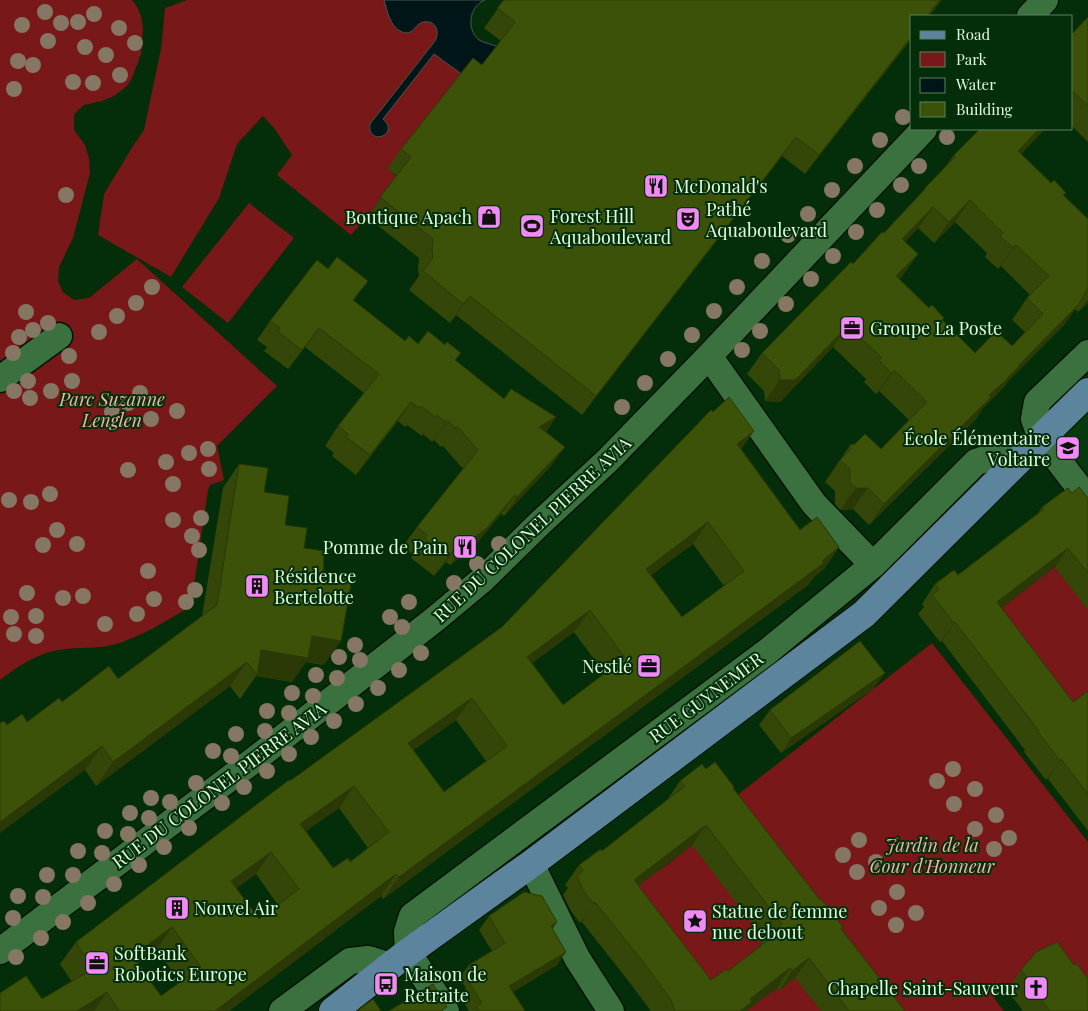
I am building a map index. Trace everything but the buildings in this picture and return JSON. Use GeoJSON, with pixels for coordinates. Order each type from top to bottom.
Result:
{"type":"FeatureCollection","features":[{"type":"Feature","properties":{"kind":"main road","name":"RUE GUYNEMER"},"geometry":{"type":"LineString","coordinates":[[333,1011],[399,959],[531,864],[864,614],[1088,392]]}},
{"type":"Feature","properties":{"kind":"street"},"geometry":{"type":"LineString","coordinates":[[1031,15],[1045,0]]}},
{"type":"Feature","properties":{"kind":"street","name":"RUE DU COLONEL PIERRE AVIA"},"geometry":{"type":"LineString","coordinates":[[0,951],[254,760],[434,620],[482,580],[608,460],[923,130]]}},
{"type":"Feature","properties":{"kind":"street"},"geometry":{"type":"LineString","coordinates":[[0,379],[59,336]]}},
{"type":"Feature","properties":{"kind":"street"},"geometry":{"type":"LineString","coordinates":[[1088,353],[1037,402],[1034,419],[1041,438],[1088,499]]}},
{"type":"Feature","properties":{"kind":"street"},"geometry":{"type":"LineString","coordinates":[[709,356],[814,504],[873,565]]}},
{"type":"Feature","properties":{"kind":"street","name":"RUE GUYNEMER"},"geometry":{"type":"LineString","coordinates":[[399,959],[412,916],[768,651],[873,565],[976,462],[995,456],[1019,459]]}},
{"type":"Feature","properties":{"kind":"street"},"geometry":{"type":"LineString","coordinates":[[657,734],[676,755]]}},
{"type":"Feature","properties":{"kind":"street"},"geometry":{"type":"LineString","coordinates":[[531,864],[577,958],[611,1011]]}},
{"type":"Feature","properties":{"kind":"street"},"geometry":{"type":"LineString","coordinates":[[282,1011],[350,961],[368,959],[399,959],[446,1011]]}},
{"type":"Feature","properties":{"kind":"shaded area","name":"École Élémentaire Voltaire"},"geometry":{"type":"Polygon","coordinates":[[[1088,392],[1088,499],[1041,438],[1088,392]]]}},
{"type":"Feature","properties":{"kind":"green space","name":"Parc Suzanne Lenglen"},"geometry":{"type":"Polygon","coordinates":[[[0,0],[132,0],[141,16],[143,28],[141,54],[127,86],[114,96],[84,105],[74,114],[74,130],[85,145],[90,173],[73,238],[59,267],[58,281],[63,292],[74,300],[89,298],[137,259],[277,386],[217,446],[224,480],[210,485],[208,490],[191,606],[133,638],[106,646],[66,649],[47,653],[23,664],[0,680],[0,0]]]}},
{"type":"Feature","properties":{"kind":"green space"},"geometry":{"type":"Polygon","coordinates":[[[187,0],[384,0],[390,19],[396,29],[412,28],[424,22],[431,22],[436,28],[437,38],[370,124],[371,133],[386,122],[383,119],[434,53],[471,81],[388,169],[397,177],[351,235],[277,175],[292,155],[274,128],[263,116],[237,144],[219,198],[171,277],[98,235],[104,194],[144,130],[161,49],[165,8],[187,0]]]}},
{"type":"Feature","properties":{"kind":"green space"},"geometry":{"type":"Polygon","coordinates":[[[249,203],[294,238],[228,323],[182,287],[249,203]]]}},
{"type":"Feature","properties":{"kind":"green space"},"geometry":{"type":"Polygon","coordinates":[[[1057,565],[1088,610],[1088,709],[1057,724],[992,615],[1057,565]]]}},
{"type":"Feature","properties":{"kind":"green space","name":"Jardin de la Cour d'Honneur"},"geometry":{"type":"Polygon","coordinates":[[[932,643],[1088,842],[1088,1011],[1041,961],[994,998],[1004,1011],[888,1011],[726,804],[932,643]]]}},
{"type":"Feature","properties":{"kind":"green space"},"geometry":{"type":"Polygon","coordinates":[[[696,842],[767,934],[747,965],[769,994],[777,988],[779,990],[791,981],[796,971],[821,1011],[745,1011],[714,991],[626,890],[664,867],[696,842]]]}},
{"type":"Feature","properties":{"kind":"water"},"geometry":{"type":"Polygon","coordinates":[[[384,0],[485,0],[475,7],[471,18],[472,30],[479,40],[498,47],[471,81],[434,54],[383,119],[388,130],[386,134],[378,137],[370,131],[370,124],[435,41],[437,34],[436,27],[428,22],[421,23],[408,33],[400,31],[391,22],[384,0]]]}},
{"type":"Feature","properties":{"kind":"place","name":"McDonald's"},"geometry":{"type":"Point","coordinates":[656,186]}},
{"type":"Feature","properties":{"kind":"place","name":"Boutique Apach"},"geometry":{"type":"Point","coordinates":[489,217]}},
{"type":"Feature","properties":{"kind":"place","name":"Pathé Aquaboulevard"},"geometry":{"type":"Point","coordinates":[688,219]}},
{"type":"Feature","properties":{"kind":"place","name":"Forest Hill Aquaboulevard"},"geometry":{"type":"Point","coordinates":[532,226]}},
{"type":"Feature","properties":{"kind":"place","name":"Groupe La Poste"},"geometry":{"type":"Point","coordinates":[852,328]}},
{"type":"Feature","properties":{"kind":"place","name":"École Élémentaire Voltaire"},"geometry":{"type":"Point","coordinates":[1068,448]}},
{"type":"Feature","properties":{"kind":"place","name":"Pomme de Pain"},"geometry":{"type":"Point","coordinates":[465,547]}},
{"type":"Feature","properties":{"kind":"place","name":"Résidence Bertelotte"},"geometry":{"type":"Point","coordinates":[257,586]}},
{"type":"Feature","properties":{"kind":"place","name":"Nestlé"},"geometry":{"type":"Point","coordinates":[649,666]}},
{"type":"Feature","properties":{"kind":"place","name":"Nouvel Air"},"geometry":{"type":"Point","coordinates":[177,908]}},
{"type":"Feature","properties":{"kind":"place","name":"Statue de femme nue debout"},"geometry":{"type":"Point","coordinates":[695,921]}},
{"type":"Feature","properties":{"kind":"place","name":"SoftBank Robotics Europe"},"geometry":{"type":"Point","coordinates":[97,963]}},
{"type":"Feature","properties":{"kind":"place","name":"Maison de Retraite"},"geometry":{"type":"Point","coordinates":[386,984]}},
{"type":"Feature","properties":{"kind":"place","name":"Chapelle Saint-Sauveur"},"geometry":{"type":"Point","coordinates":[1036,988]}}]}
